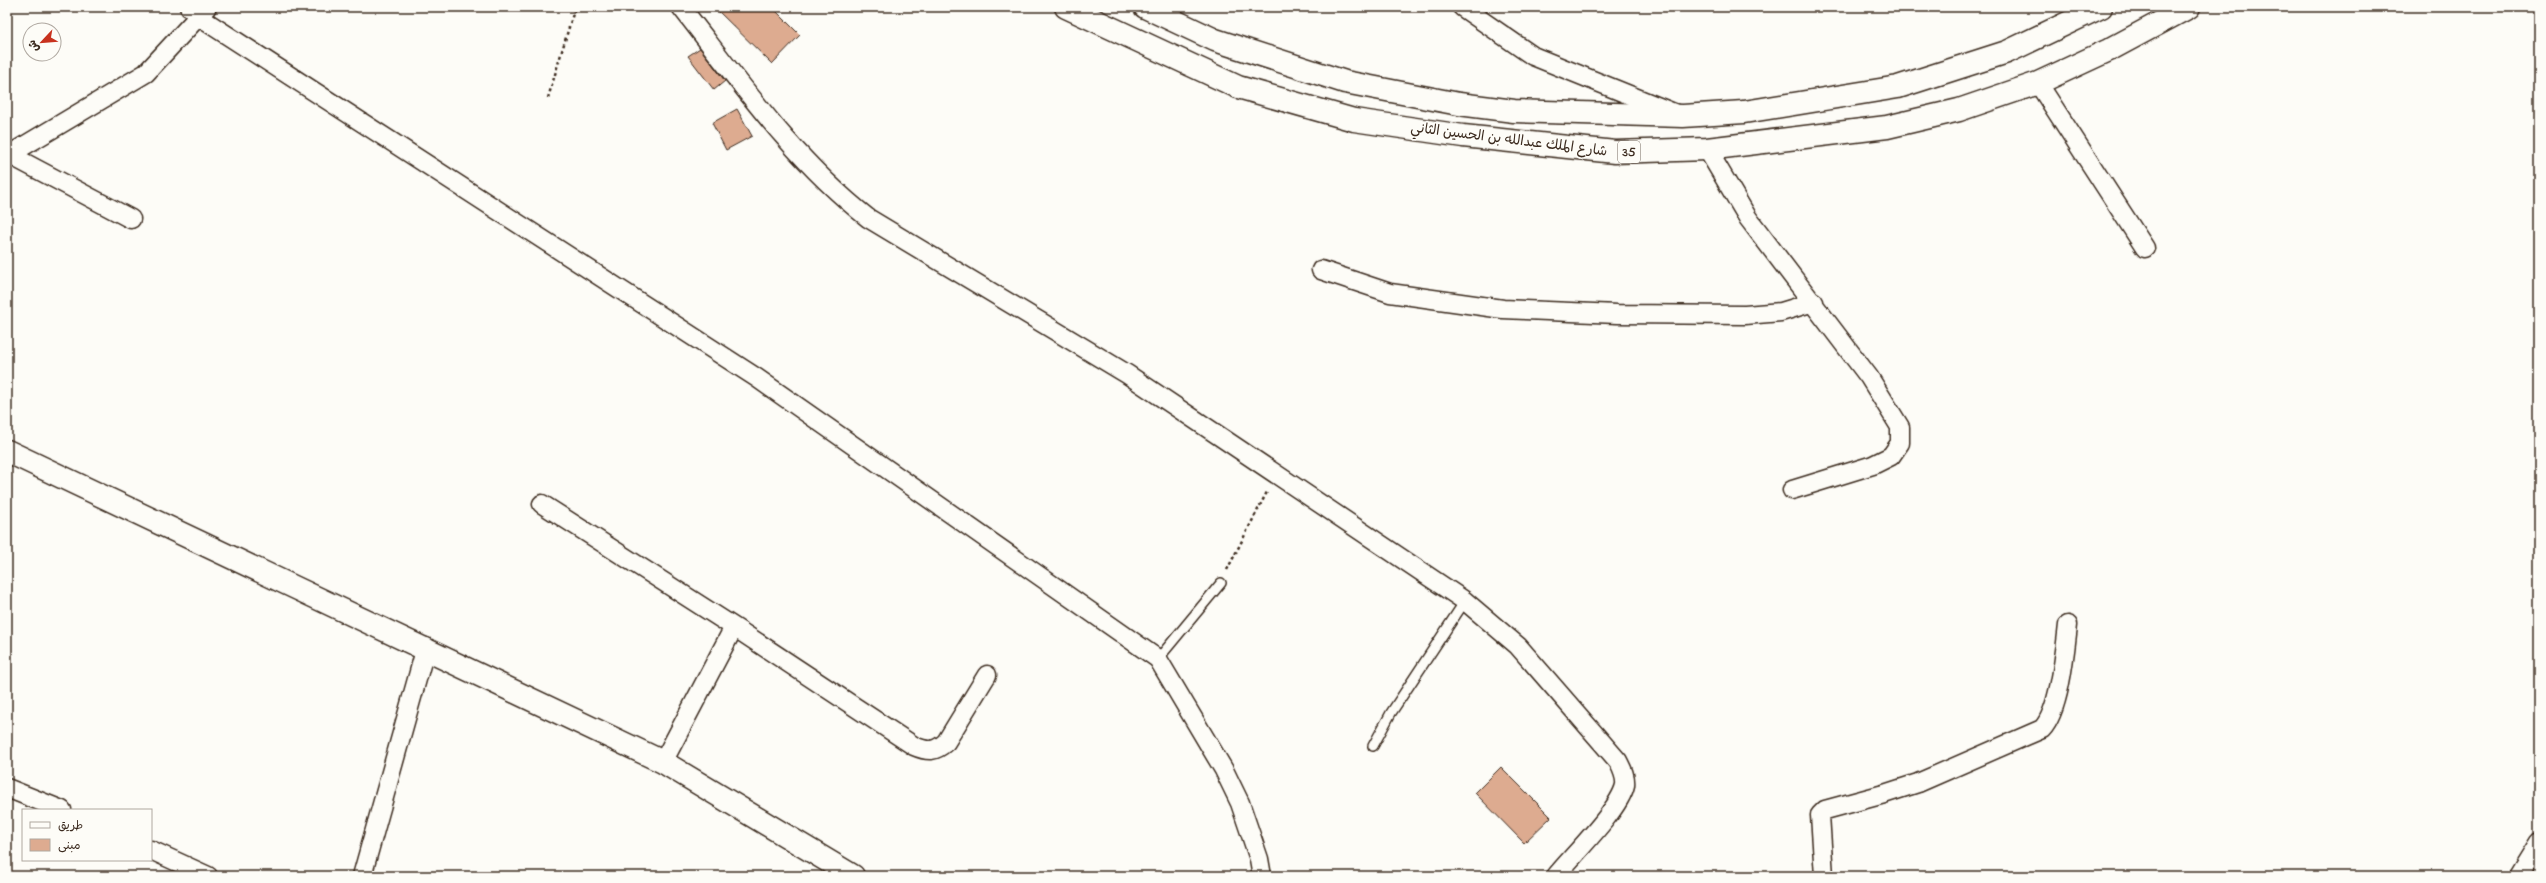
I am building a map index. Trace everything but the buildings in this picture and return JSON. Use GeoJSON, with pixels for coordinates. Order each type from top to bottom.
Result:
{"type":"FeatureCollection","features":[{"type":"Feature","properties":{"kind":"main road","name":"شارع الملك عبدالله بن الحسين الثاني"},"geometry":{"type":"LineString","coordinates":[[1066,7],[1238,87],[1354,120],[1463,136],[1615,152],[1707,149],[1887,127],[1960,110],[2038,83],[2109,50],[2189,7]]}},
{"type":"Feature","properties":{"kind":"main road","name":"شارع الملك عبدالله بن الحسين الثاني"},"geometry":{"type":"LineString","coordinates":[[1145,7],[1215,40],[1345,82],[1459,104],[1514,112],[1683,116],[1744,112],[1898,87],[2008,52],[2101,7]]}},
{"type":"Feature","properties":{"kind":"main road"},"geometry":{"type":"LineString","coordinates":[[7,451],[426,648],[663,762],[853,876]]}},
{"type":"Feature","properties":{"kind":"street"},"geometry":{"type":"LineString","coordinates":[[680,7],[793,150],[839,196],[868,218],[1126,374],[1465,601],[1518,646],[1618,761],[1623,770],[1624,785],[1614,806],[1556,876]]}},
{"type":"Feature","properties":{"kind":"street"},"geometry":{"type":"LineString","coordinates":[[1462,7],[1533,56],[1683,116]]}},
{"type":"Feature","properties":{"kind":"street"},"geometry":{"type":"LineString","coordinates":[[8,156],[146,73],[198,10],[757,378],[1158,659],[1224,770],[1240,803],[1262,876]]}},
{"type":"Feature","properties":{"kind":"street"},"geometry":{"type":"LineString","coordinates":[[2038,83],[2145,248]]}},
{"type":"Feature","properties":{"kind":"street"},"geometry":{"type":"LineString","coordinates":[[1707,149],[1748,218],[1814,302],[1893,413],[1900,428],[1900,443],[1891,456],[1873,465],[1792,490]]}},
{"type":"Feature","properties":{"kind":"street"},"geometry":{"type":"LineString","coordinates":[[8,156],[131,219]]}},
{"type":"Feature","properties":{"kind":"street"},"geometry":{"type":"LineString","coordinates":[[1321,270],[1390,293],[1503,309],[1617,314],[1745,315],[1781,312],[1814,302]]}},
{"type":"Feature","properties":{"kind":"street"},"geometry":{"type":"LineString","coordinates":[[542,504],[734,627],[914,746],[925,751],[937,750],[946,742],[987,675]]}},
{"type":"Feature","properties":{"kind":"street"},"geometry":{"type":"LineString","coordinates":[[1824,876],[1820,815],[1825,810],[1918,783],[2042,730],[2049,722],[2052,712],[2065,656],[2068,624]]}},
{"type":"Feature","properties":{"kind":"street"},"geometry":{"type":"LineString","coordinates":[[663,762],[734,627]]}},
{"type":"Feature","properties":{"kind":"street"},"geometry":{"type":"LineString","coordinates":[[362,876],[426,648]]}},
{"type":"Feature","properties":{"kind":"street"},"geometry":{"type":"LineString","coordinates":[[7,788],[60,809]]}},
{"type":"Feature","properties":{"kind":"street"},"geometry":{"type":"LineString","coordinates":[[2518,876],[2539,842]]}},
{"type":"Feature","properties":{"kind":"street"},"geometry":{"type":"LineString","coordinates":[[152,850],[208,876]]}},
{"type":"Feature","properties":{"kind":"lane"},"geometry":{"type":"LineString","coordinates":[[1158,659],[1221,583]]}},
{"type":"Feature","properties":{"kind":"lane"},"geometry":{"type":"LineString","coordinates":[[1374,746],[1391,713],[1465,601]]}},
{"type":"Feature","properties":{"kind":"path"},"geometry":{"type":"LineString","coordinates":[[548,98],[575,7]]}},
{"type":"Feature","properties":{"kind":"path"},"geometry":{"type":"LineString","coordinates":[[1221,583],[1276,475]]}}]}
